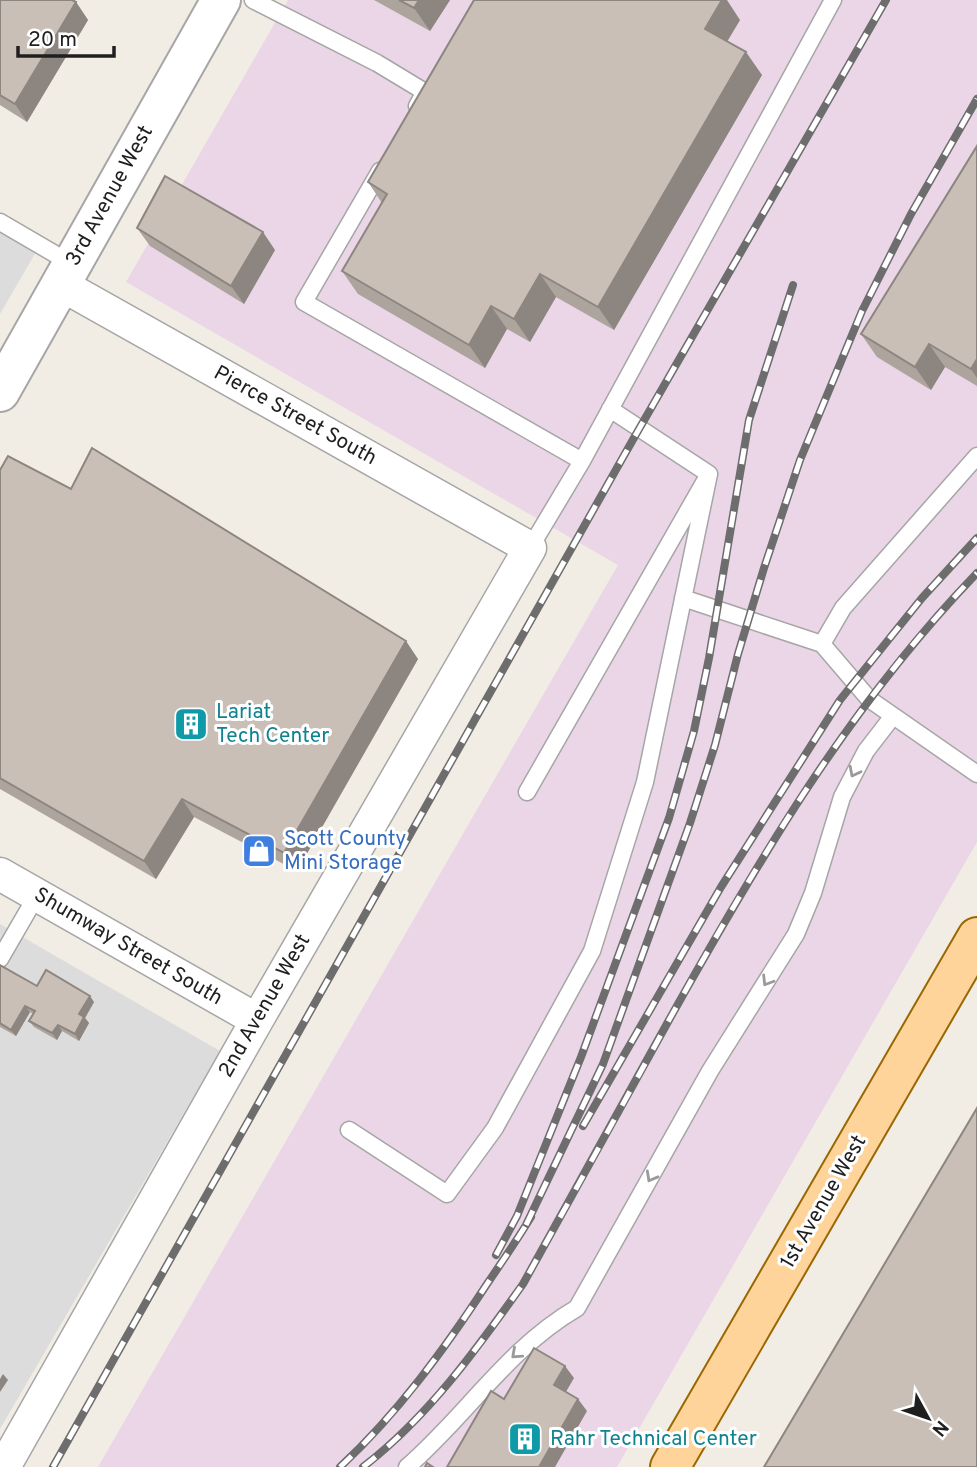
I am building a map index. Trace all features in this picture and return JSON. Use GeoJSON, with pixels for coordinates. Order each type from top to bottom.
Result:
{"type":"FeatureCollection","features":[{"type":"Feature","properties":{"kind":"main road","name":"1st Avenue West"},"geometry":{"type":"LineString","coordinates":[[670,1467],[977,937]]}},
{"type":"Feature","properties":{"kind":"street","name":"3rd Avenue West"},"geometry":{"type":"LineString","coordinates":[[0,392],[221,0]]}},
{"type":"Feature","properties":{"kind":"street","name":"Pierce Street South"},"geometry":{"type":"LineString","coordinates":[[66,274],[530,548]]}},
{"type":"Feature","properties":{"kind":"street","name":"2nd Avenue West"},"geometry":{"type":"LineString","coordinates":[[4,1467],[257,1020],[530,548]]}},
{"type":"Feature","properties":{"kind":"street","name":"Shumway Street South"},"geometry":{"type":"LineString","coordinates":[[0,874],[257,1020]]}},
{"type":"Feature","properties":{"kind":"lane"},"geometry":{"type":"LineString","coordinates":[[253,0],[377,63],[425,92],[412,116]]}},
{"type":"Feature","properties":{"kind":"lane"},"geometry":{"type":"LineString","coordinates":[[530,548],[582,461],[833,0]]}},
{"type":"Feature","properties":{"kind":"lane"},"geometry":{"type":"LineString","coordinates":[[385,162],[304,302],[582,461]]}},
{"type":"Feature","properties":{"kind":"lane"},"geometry":{"type":"LineString","coordinates":[[0,222],[66,274]]}},
{"type":"Feature","properties":{"kind":"lane"},"geometry":{"type":"LineString","coordinates":[[610,409],[709,474]]}},
{"type":"Feature","properties":{"kind":"lane"},"geometry":{"type":"LineString","coordinates":[[822,644],[843,608],[977,456]]}},
{"type":"Feature","properties":{"kind":"lane"},"geometry":{"type":"LineString","coordinates":[[349,1130],[447,1194],[495,1128],[592,951],[645,782],[709,474]]}},
{"type":"Feature","properties":{"kind":"lane"},"geometry":{"type":"LineString","coordinates":[[527,792],[709,474]]}},
{"type":"Feature","properties":{"kind":"lane"},"geometry":{"type":"LineString","coordinates":[[683,598],[822,644],[869,699],[977,774]]}},
{"type":"Feature","properties":{"kind":"lane"},"geometry":{"type":"LineString","coordinates":[[407,1467],[455,1422],[509,1360],[550,1324],[577,1308],[710,1072],[796,934],[813,893],[842,797],[866,751],[893,716]]}},
{"type":"Feature","properties":{"kind":"lane"},"geometry":{"type":"LineString","coordinates":[[0,959],[37,895]]}},
{"type":"Feature","properties":{"kind":"shaded area"},"geometry":{"type":"Polygon","coordinates":[[[288,0],[977,0],[977,842],[617,1467],[98,1467],[618,565],[126,282],[288,0]]]}},
{"type":"Feature","properties":{"kind":"shaded area"},"geometry":{"type":"Polygon","coordinates":[[[0,225],[40,245],[0,314],[0,225]]]}},
{"type":"Feature","properties":{"kind":"shaded area"},"geometry":{"type":"Polygon","coordinates":[[[0,924],[220,1051],[0,1429],[0,924]]]}},
{"type":"Feature","properties":{"kind":"building"},"geometry":{"type":"Polygon","coordinates":[[[0,0],[76,2],[15,104],[0,95],[0,0]]]}},
{"type":"Feature","properties":{"kind":"building"},"geometry":{"type":"Polygon","coordinates":[[[399,0],[419,0],[414,8],[399,0]]]}},
{"type":"Feature","properties":{"kind":"building"},"geometry":{"type":"Polygon","coordinates":[[[474,0],[722,0],[705,29],[746,52],[598,307],[540,274],[514,319],[491,306],[469,345],[342,271],[387,194],[368,182],[474,0]]]}},
{"type":"Feature","properties":{"kind":"building"},"geometry":{"type":"Polygon","coordinates":[[[977,146],[977,359],[971,369],[929,344],[915,367],[861,334],[977,146]]]}},
{"type":"Feature","properties":{"kind":"building"},"geometry":{"type":"Polygon","coordinates":[[[165,176],[263,232],[231,286],[137,228],[165,176]]]}},
{"type":"Feature","properties":{"kind":"building","name":"Lariat Tech Center"},"geometry":{"type":"Polygon","coordinates":[[[92,448],[406,641],[284,853],[182,799],[144,861],[0,778],[0,470],[8,456],[71,489],[92,448]]]}},
{"type":"Feature","properties":{"kind":"building"},"geometry":{"type":"Polygon","coordinates":[[[0,965],[37,986],[46,970],[90,996],[79,1014],[84,1017],[75,1034],[58,1025],[52,1033],[29,1021],[35,1011],[25,1006],[11,1030],[0,1023],[0,965]]]}},
{"type":"Feature","properties":{"kind":"building"},"geometry":{"type":"Polygon","coordinates":[[[977,1108],[977,1467],[764,1467],[977,1108]]]}},
{"type":"Feature","properties":{"kind":"building","name":"Rahr Technical Center"},"geometry":{"type":"Polygon","coordinates":[[[534,1348],[565,1366],[554,1385],[578,1399],[539,1467],[447,1467],[491,1391],[504,1399],[534,1348]]]}},
{"type":"Feature","properties":{"kind":"railway"},"geometry":{"type":"LineString","coordinates":[[53,1467],[635,436],[886,0]]}},
{"type":"Feature","properties":{"kind":"railway"},"geometry":{"type":"LineString","coordinates":[[526,1225],[603,1064],[690,823],[715,745],[738,654],[764,568],[800,460],[862,311],[911,214],[977,99]]}},
{"type":"Feature","properties":{"kind":"railway"},"geometry":{"type":"LineString","coordinates":[[496,1255],[517,1216],[581,1057],[669,818],[694,731],[709,658],[749,420],[793,285]]}},
{"type":"Feature","properties":{"kind":"railway"},"geometry":{"type":"LineString","coordinates":[[583,1126],[721,887],[840,700],[922,598],[977,538]]}},
{"type":"Feature","properties":{"kind":"railway"},"geometry":{"type":"LineString","coordinates":[[363,1467],[430,1405],[469,1358],[523,1284],[703,960],[808,786],[887,677],[930,624],[977,573]]}},
{"type":"Feature","properties":{"kind":"railway"},"geometry":{"type":"LineString","coordinates":[[340,1467],[381,1425],[437,1357],[531,1217]]}},
{"type":"Feature","properties":{"kind":"place","name":"Lariat Tech Center"},"geometry":{"type":"Point","coordinates":[191,724]}},
{"type":"Feature","properties":{"kind":"place","name":"Scott County Mini Storage"},"geometry":{"type":"Point","coordinates":[259,851]}},
{"type":"Feature","properties":{"kind":"place","name":"Rahr Technical Center"},"geometry":{"type":"Point","coordinates":[525,1439]}}]}
